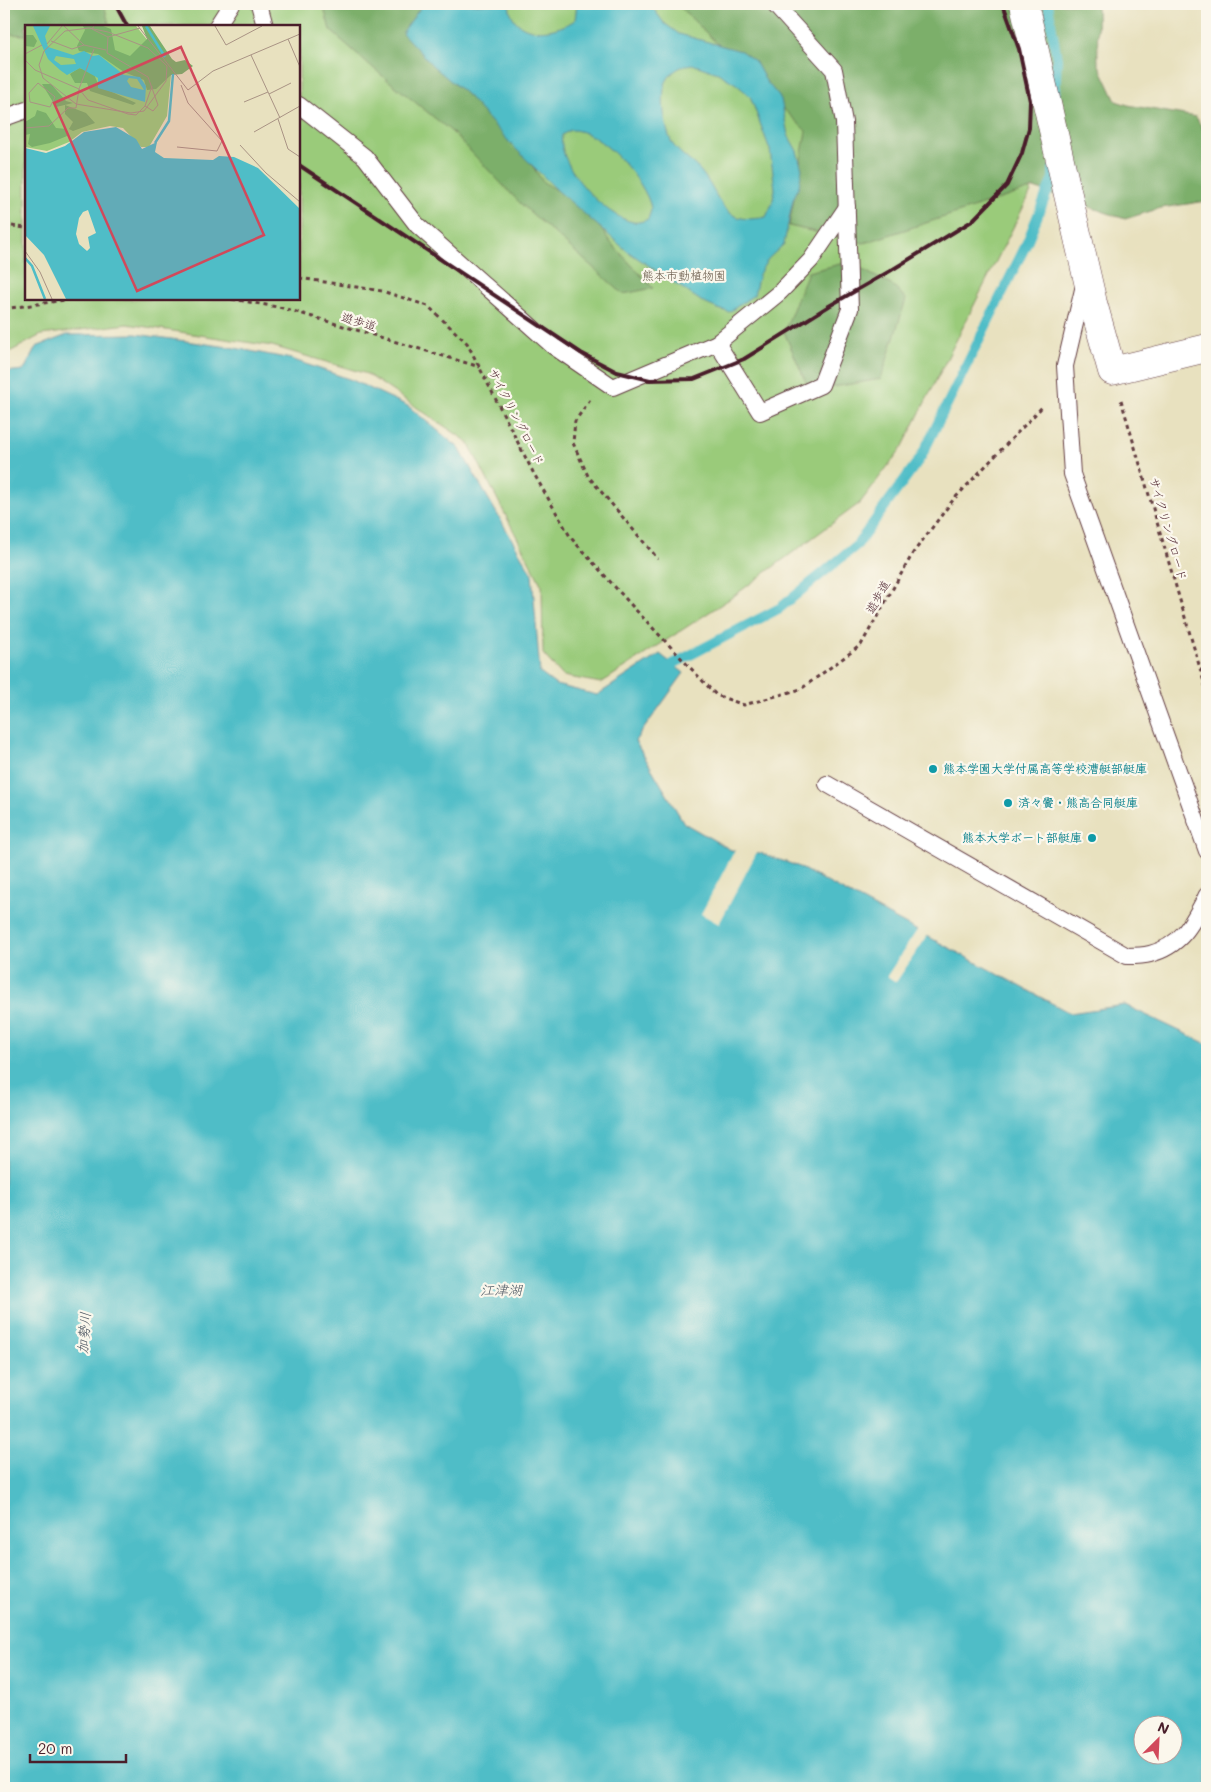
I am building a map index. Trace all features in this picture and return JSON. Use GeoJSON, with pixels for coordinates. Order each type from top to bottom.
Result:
{"type":"FeatureCollection","features":[{"type":"Feature","properties":{"kind":"street"},"geometry":{"type":"LineString","coordinates":[[1024,4],[1086,276],[1112,371],[1207,348]]}},
{"type":"Feature","properties":{"kind":"lane"},"geometry":{"type":"LineString","coordinates":[[218,25],[231,4]]}},
{"type":"Feature","properties":{"kind":"lane"},"geometry":{"type":"LineString","coordinates":[[259,4],[265,25]]}},
{"type":"Feature","properties":{"kind":"lane"},"geometry":{"type":"LineString","coordinates":[[717,343],[760,412],[822,385],[850,308],[844,122],[834,70],[774,4]]}},
{"type":"Feature","properties":{"kind":"lane"},"geometry":{"type":"LineString","coordinates":[[300,106],[365,157],[417,225],[553,346],[612,387],[717,343],[780,292],[811,260],[847,207]]}},
{"type":"Feature","properties":{"kind":"lane"},"geometry":{"type":"LineString","coordinates":[[4,118],[25,110]]}},
{"type":"Feature","properties":{"kind":"lane"},"geometry":{"type":"LineString","coordinates":[[1086,276],[1065,366],[1072,474],[1207,852]]}},
{"type":"Feature","properties":{"kind":"lane"},"geometry":{"type":"LineString","coordinates":[[828,784],[1127,956],[1150,954],[1176,943],[1192,924],[1207,895]]}},
{"type":"Feature","properties":{"kind":"path"},"geometry":{"type":"LineString","coordinates":[[4,225],[25,228]]}},
{"type":"Feature","properties":{"kind":"path","name":"サイクリングロード"},"geometry":{"type":"LineString","coordinates":[[300,278],[382,291],[428,306],[467,342],[534,474],[571,538],[667,643]]}},
{"type":"Feature","properties":{"kind":"path"},"geometry":{"type":"LineString","coordinates":[[4,309],[64,300]]}},
{"type":"Feature","properties":{"kind":"path","name":"遊歩道"},"geometry":{"type":"LineString","coordinates":[[238,300],[283,308],[480,367]]}},
{"type":"Feature","properties":{"kind":"path","name":"サイクリングロード"},"geometry":{"type":"LineString","coordinates":[[1112,371],[1207,692]]}},
{"type":"Feature","properties":{"kind":"path","name":"遊歩道"},"geometry":{"type":"LineString","coordinates":[[667,643],[716,695],[744,705],[800,689],[861,645],[913,553],[953,500],[1066,382]]}},
{"type":"Feature","properties":{"kind":"path"},"geometry":{"type":"LineString","coordinates":[[612,387],[590,401],[580,414],[576,421],[573,443],[588,476],[658,559]]}},
{"type":"Feature","properties":{"kind":"green space","name":"熊本市動植物園"},"geometry":{"type":"Polygon","coordinates":[[[4,4],[1009,4],[1042,117],[1031,192],[903,446],[860,503],[731,598],[601,683],[563,676],[543,654],[542,586],[468,442],[367,374],[272,346],[127,324],[41,335],[4,355],[4,4]]]}},
{"type":"Feature","properties":{"kind":"green space"},"geometry":{"type":"Polygon","coordinates":[[[4,4],[104,4],[110,25],[25,25],[25,35],[8,34],[4,26],[4,4]]]}},
{"type":"Feature","properties":{"kind":"green space"},"geometry":{"type":"Polygon","coordinates":[[[323,4],[427,4],[543,182],[586,207],[611,243],[653,288],[623,294],[520,203],[452,132],[379,73],[330,30],[323,4]]]}},
{"type":"Feature","properties":{"kind":"green space"},"geometry":{"type":"Polygon","coordinates":[[[677,4],[1097,4],[1098,63],[1116,101],[1128,105],[1196,117],[1207,136],[1207,201],[1161,208],[1125,219],[1034,188],[864,243],[789,226],[806,131],[677,4]]]}},
{"type":"Feature","properties":{"kind":"green space"},"geometry":{"type":"Polygon","coordinates":[[[848,262],[895,287],[906,299],[881,379],[810,391],[784,332],[808,272],[848,262]]]}},
{"type":"Feature","properties":{"kind":"water"},"geometry":{"type":"Polygon","coordinates":[[[423,4],[509,4],[512,15],[517,23],[525,28],[545,30],[555,29],[575,20],[577,4],[650,4],[664,23],[679,34],[741,51],[755,61],[766,81],[781,99],[788,135],[797,151],[802,169],[799,186],[793,200],[784,244],[768,259],[759,274],[754,295],[729,312],[718,309],[704,303],[627,251],[557,190],[511,144],[467,95],[433,66],[402,33],[423,4]],[[692,64],[675,71],[667,80],[665,86],[663,94],[664,113],[671,140],[674,146],[699,169],[730,213],[751,219],[766,217],[772,204],[775,189],[770,150],[750,96],[736,84],[718,73],[692,64]],[[570,130],[562,135],[562,147],[574,174],[585,188],[609,211],[622,218],[635,222],[648,219],[651,208],[647,197],[631,171],[620,158],[594,138],[582,132],[570,130]]]}},
{"type":"Feature","properties":{"kind":"water","name":"江津湖"},"geometry":{"type":"Polygon","coordinates":[[[136,334],[235,348],[291,359],[352,380],[408,406],[459,448],[532,574],[540,673],[556,685],[597,695],[660,654],[684,673],[635,741],[684,823],[731,850],[760,853],[797,866],[1070,1013],[1125,1005],[1207,1044],[1207,1788],[4,1788],[4,372],[24,370],[36,347],[67,335],[136,334]]]}},
{"type":"Feature","properties":{"kind":"pier"},"geometry":{"type":"Polygon","coordinates":[[[736,848],[758,850],[719,924],[701,914],[736,848]]]}},
{"type":"Feature","properties":{"kind":"pier"},"geometry":{"type":"Polygon","coordinates":[[[918,929],[928,935],[896,982],[887,976],[918,929]]]}},
{"type":"Feature","properties":{"kind":"waterway"},"geometry":{"type":"LineString","coordinates":[[1048,4],[1057,59],[1055,95]]}},
{"type":"Feature","properties":{"kind":"waterway"},"geometry":{"type":"LineString","coordinates":[[663,673],[673,664],[780,608],[857,545],[921,457],[1025,247],[1053,178],[1053,169]]}},
{"type":"Feature","properties":{"kind":"railway"},"geometry":{"type":"LineString","coordinates":[[115,4],[126,25]]}},
{"type":"Feature","properties":{"kind":"railway"},"geometry":{"type":"LineString","coordinates":[[300,166],[581,353],[617,372],[650,380],[694,379],[744,359],[972,221],[1007,185],[1022,153],[1029,128],[1030,101],[1019,49],[1003,4]]}},
{"type":"Feature","properties":{"kind":"place","name":"熊本学園大学付属高等学校漕艇部艇庫"},"geometry":{"type":"Point","coordinates":[933,769]}},
{"type":"Feature","properties":{"kind":"place","name":"済々黌・熊高合同艇庫"},"geometry":{"type":"Point","coordinates":[1008,803]}},
{"type":"Feature","properties":{"kind":"place","name":"熊本大学ボート部艇庫"},"geometry":{"type":"Point","coordinates":[1092,838]}},
{"type":"Feature","properties":{"kind":"water label","name":"加勢川"},"geometry":{"type":"Point","coordinates":[84,1333]}}]}
